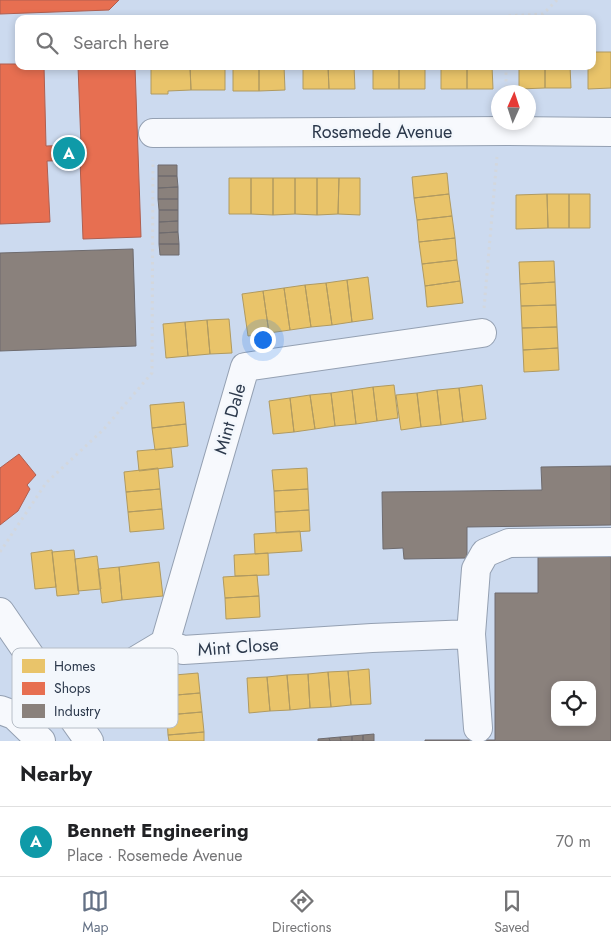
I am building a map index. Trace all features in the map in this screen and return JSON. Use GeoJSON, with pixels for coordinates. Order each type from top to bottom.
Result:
{"type":"FeatureCollection","features":[{"type":"Feature","properties":{"kind":"street","name":"Rosemede Avenue"},"geometry":{"type":"LineString","coordinates":[[153,133],[611,132]]}},
{"type":"Feature","properties":{"kind":"street","name":"Mint Dale"},"geometry":{"type":"LineString","coordinates":[[165,643],[245,367],[482,333]]}},
{"type":"Feature","properties":{"kind":"street"},"geometry":{"type":"LineString","coordinates":[[478,728],[472,634],[476,569],[485,553],[509,543],[611,542]]}},
{"type":"Feature","properties":{"kind":"street"},"geometry":{"type":"LineString","coordinates":[[0,612],[25,648]]}},
{"type":"Feature","properties":{"kind":"street","name":"Mint Close"},"geometry":{"type":"LineString","coordinates":[[178,648],[183,650],[372,638],[472,634]]}},
{"type":"Feature","properties":{"kind":"street","name":"Mint Close"},"geometry":{"type":"LineString","coordinates":[[165,643],[178,648]]}},
{"type":"Feature","properties":{"kind":"street"},"geometry":{"type":"LineString","coordinates":[[157,648],[165,643]]}},
{"type":"Feature","properties":{"kind":"street"},"geometry":{"type":"LineString","coordinates":[[0,710],[12,715]]}},
{"type":"Feature","properties":{"kind":"street"},"geometry":{"type":"LineString","coordinates":[[27,728],[41,741]]}},
{"type":"Feature","properties":{"kind":"street"},"geometry":{"type":"LineString","coordinates":[[80,728],[89,741]]}},
{"type":"Feature","properties":{"kind":"path"},"geometry":{"type":"LineString","coordinates":[[524,15],[543,14],[557,0]]}},
{"type":"Feature","properties":{"kind":"path"},"geometry":{"type":"LineString","coordinates":[[506,70],[506,85]]}},
{"type":"Feature","properties":{"kind":"path"},"geometry":{"type":"LineString","coordinates":[[0,552],[46,484],[103,430],[152,373],[153,133]]}},
{"type":"Feature","properties":{"kind":"path"},"geometry":{"type":"LineString","coordinates":[[482,333],[497,155]]}},
{"type":"Feature","properties":{"kind":"building: Homes"},"geometry":{"type":"Polygon","coordinates":[[[596,52],[611,52],[611,88],[588,89],[588,70],[596,70],[596,52]]]}},
{"type":"Feature","properties":{"kind":"building: Homes"},"geometry":{"type":"Polygon","coordinates":[[[151,70],[190,70],[191,90],[168,91],[168,94],[151,94],[151,70]]]}},
{"type":"Feature","properties":{"kind":"building: Homes"},"geometry":{"type":"Polygon","coordinates":[[[190,70],[225,70],[225,90],[191,90],[190,70]]]}},
{"type":"Feature","properties":{"kind":"building: Homes"},"geometry":{"type":"Polygon","coordinates":[[[233,70],[259,70],[259,91],[233,91],[233,70]]]}},
{"type":"Feature","properties":{"kind":"building: Homes"},"geometry":{"type":"Polygon","coordinates":[[[259,70],[284,70],[285,90],[259,91],[259,70]]]}},
{"type":"Feature","properties":{"kind":"building: Homes"},"geometry":{"type":"Polygon","coordinates":[[[303,70],[328,70],[329,89],[303,89],[303,70]]]}},
{"type":"Feature","properties":{"kind":"building: Homes"},"geometry":{"type":"Polygon","coordinates":[[[328,70],[354,70],[355,89],[329,89],[328,70]]]}},
{"type":"Feature","properties":{"kind":"building: Homes"},"geometry":{"type":"Polygon","coordinates":[[[373,70],[399,70],[399,89],[373,89],[373,70]]]}},
{"type":"Feature","properties":{"kind":"building: Homes"},"geometry":{"type":"Polygon","coordinates":[[[399,70],[425,70],[425,89],[399,89],[399,70]]]}},
{"type":"Feature","properties":{"kind":"building: Homes"},"geometry":{"type":"Polygon","coordinates":[[[441,70],[467,70],[467,89],[441,89],[441,70]]]}},
{"type":"Feature","properties":{"kind":"building: Homes"},"geometry":{"type":"Polygon","coordinates":[[[467,70],[492,70],[493,85],[491,85],[491,89],[467,89],[467,70]]]}},
{"type":"Feature","properties":{"kind":"building: Homes"},"geometry":{"type":"Polygon","coordinates":[[[519,70],[545,70],[545,88],[536,88],[536,85],[519,85],[519,70]]]}},
{"type":"Feature","properties":{"kind":"building: Homes"},"geometry":{"type":"Polygon","coordinates":[[[545,70],[570,70],[571,88],[545,88],[545,70]]]}},
{"type":"Feature","properties":{"kind":"building: Homes"},"geometry":{"type":"Polygon","coordinates":[[[447,173],[449,194],[414,198],[412,177],[447,173]]]}},
{"type":"Feature","properties":{"kind":"building: Homes"},"geometry":{"type":"Polygon","coordinates":[[[229,178],[251,178],[251,214],[229,214],[229,178]]]}},
{"type":"Feature","properties":{"kind":"building: Homes"},"geometry":{"type":"Polygon","coordinates":[[[251,178],[273,178],[273,215],[251,214],[251,178]]]}},
{"type":"Feature","properties":{"kind":"building: Homes"},"geometry":{"type":"Polygon","coordinates":[[[273,178],[295,178],[295,214],[273,215],[273,178]]]}},
{"type":"Feature","properties":{"kind":"building: Homes"},"geometry":{"type":"Polygon","coordinates":[[[295,178],[317,178],[317,215],[295,214],[295,178]]]}},
{"type":"Feature","properties":{"kind":"building: Homes"},"geometry":{"type":"Polygon","coordinates":[[[317,178],[339,178],[338,214],[317,215],[317,178]]]}},
{"type":"Feature","properties":{"kind":"building: Homes"},"geometry":{"type":"Polygon","coordinates":[[[339,178],[360,178],[360,215],[338,214],[339,178]]]}},
{"type":"Feature","properties":{"kind":"building: Homes"},"geometry":{"type":"Polygon","coordinates":[[[449,194],[452,216],[417,220],[414,198],[449,194]]]}},
{"type":"Feature","properties":{"kind":"building: Homes"},"geometry":{"type":"Polygon","coordinates":[[[547,194],[548,228],[516,229],[516,195],[547,194]]]}},
{"type":"Feature","properties":{"kind":"building: Homes"},"geometry":{"type":"Polygon","coordinates":[[[547,194],[569,194],[569,228],[548,228],[547,194]]]}},
{"type":"Feature","properties":{"kind":"building: Homes"},"geometry":{"type":"Polygon","coordinates":[[[569,194],[590,194],[590,228],[569,228],[569,194]]]}},
{"type":"Feature","properties":{"kind":"building: Homes"},"geometry":{"type":"Polygon","coordinates":[[[452,216],[455,238],[419,242],[417,220],[452,216]]]}},
{"type":"Feature","properties":{"kind":"building: Homes"},"geometry":{"type":"Polygon","coordinates":[[[455,238],[457,260],[422,264],[419,242],[455,238]]]}},
{"type":"Feature","properties":{"kind":"building: Homes"},"geometry":{"type":"Polygon","coordinates":[[[457,260],[460,281],[425,286],[422,264],[457,260]]]}},
{"type":"Feature","properties":{"kind":"building: Homes"},"geometry":{"type":"Polygon","coordinates":[[[554,261],[555,282],[520,284],[519,262],[554,261]]]}},
{"type":"Feature","properties":{"kind":"building: Homes"},"geometry":{"type":"Polygon","coordinates":[[[368,277],[373,319],[352,322],[347,280],[368,277]]]}},
{"type":"Feature","properties":{"kind":"building: Homes"},"geometry":{"type":"Polygon","coordinates":[[[347,280],[352,322],[332,325],[326,283],[347,280]]]}},
{"type":"Feature","properties":{"kind":"building: Homes"},"geometry":{"type":"Polygon","coordinates":[[[460,281],[463,303],[427,307],[425,286],[460,281]]]}},
{"type":"Feature","properties":{"kind":"building: Homes"},"geometry":{"type":"Polygon","coordinates":[[[555,282],[556,305],[521,306],[520,284],[555,282]]]}},
{"type":"Feature","properties":{"kind":"building: Homes"},"geometry":{"type":"Polygon","coordinates":[[[326,283],[332,325],[311,327],[305,285],[326,283]]]}},
{"type":"Feature","properties":{"kind":"building: Homes"},"geometry":{"type":"Polygon","coordinates":[[[305,285],[311,327],[290,330],[284,288],[305,285]]]}},
{"type":"Feature","properties":{"kind":"building: Homes"},"geometry":{"type":"Polygon","coordinates":[[[284,288],[290,330],[269,333],[263,291],[284,288]]]}},
{"type":"Feature","properties":{"kind":"building: Homes"},"geometry":{"type":"Polygon","coordinates":[[[263,291],[269,333],[248,336],[242,294],[263,291]]]}},
{"type":"Feature","properties":{"kind":"building: Homes"},"geometry":{"type":"Polygon","coordinates":[[[556,305],[557,327],[522,328],[521,306],[556,305]]]}},
{"type":"Feature","properties":{"kind":"building: Homes"},"geometry":{"type":"Polygon","coordinates":[[[229,319],[232,353],[210,354],[207,320],[229,319]]]}},
{"type":"Feature","properties":{"kind":"building: Homes"},"geometry":{"type":"Polygon","coordinates":[[[207,320],[210,354],[188,356],[185,322],[207,320]]]}},
{"type":"Feature","properties":{"kind":"building: Homes"},"geometry":{"type":"Polygon","coordinates":[[[185,322],[188,356],[166,358],[163,324],[185,322]]]}},
{"type":"Feature","properties":{"kind":"building: Homes"},"geometry":{"type":"Polygon","coordinates":[[[557,327],[558,348],[523,350],[522,328],[557,327]]]}},
{"type":"Feature","properties":{"kind":"building: Homes"},"geometry":{"type":"Polygon","coordinates":[[[558,348],[559,370],[524,372],[523,350],[558,348]]]}},
{"type":"Feature","properties":{"kind":"building: Homes"},"geometry":{"type":"Polygon","coordinates":[[[394,385],[398,418],[377,421],[373,387],[394,385]]]}},
{"type":"Feature","properties":{"kind":"building: Homes"},"geometry":{"type":"Polygon","coordinates":[[[482,385],[486,419],[463,422],[459,388],[482,385]]]}},
{"type":"Feature","properties":{"kind":"building: Homes"},"geometry":{"type":"Polygon","coordinates":[[[373,387],[377,421],[356,424],[352,390],[373,387]]]}},
{"type":"Feature","properties":{"kind":"building: Homes"},"geometry":{"type":"Polygon","coordinates":[[[459,388],[463,422],[441,425],[437,390],[459,388]]]}},
{"type":"Feature","properties":{"kind":"building: Homes"},"geometry":{"type":"Polygon","coordinates":[[[352,390],[356,424],[335,426],[331,393],[352,390]]]}},
{"type":"Feature","properties":{"kind":"building: Homes"},"geometry":{"type":"Polygon","coordinates":[[[437,390],[441,425],[421,427],[417,393],[437,390]]]}},
{"type":"Feature","properties":{"kind":"building: Homes"},"geometry":{"type":"Polygon","coordinates":[[[331,393],[335,426],[315,429],[310,395],[331,393]]]}},
{"type":"Feature","properties":{"kind":"building: Homes"},"geometry":{"type":"Polygon","coordinates":[[[417,393],[421,427],[401,430],[396,395],[417,393]]]}},
{"type":"Feature","properties":{"kind":"building: Homes"},"geometry":{"type":"Polygon","coordinates":[[[310,395],[315,429],[294,432],[290,398],[310,395]]]}},
{"type":"Feature","properties":{"kind":"building: Homes"},"geometry":{"type":"Polygon","coordinates":[[[290,398],[294,432],[273,434],[269,401],[290,398]]]}},
{"type":"Feature","properties":{"kind":"building: Homes"},"geometry":{"type":"Polygon","coordinates":[[[184,402],[186,424],[152,428],[150,405],[184,402]]]}},
{"type":"Feature","properties":{"kind":"building: Homes"},"geometry":{"type":"Polygon","coordinates":[[[186,424],[188,446],[155,450],[152,428],[186,424]]]}},
{"type":"Feature","properties":{"kind":"building: Homes"},"geometry":{"type":"Polygon","coordinates":[[[171,448],[173,467],[139,471],[137,451],[171,448]]]}},
{"type":"Feature","properties":{"kind":"building: Homes"},"geometry":{"type":"Polygon","coordinates":[[[158,468],[160,489],[126,492],[124,472],[158,468]]]}},
{"type":"Feature","properties":{"kind":"building: Homes"},"geometry":{"type":"Polygon","coordinates":[[[307,468],[308,489],[274,491],[272,470],[307,468]]]}},
{"type":"Feature","properties":{"kind":"building: Homes"},"geometry":{"type":"Polygon","coordinates":[[[160,489],[162,509],[128,512],[126,492],[160,489]]]}},
{"type":"Feature","properties":{"kind":"building: Homes"},"geometry":{"type":"Polygon","coordinates":[[[308,489],[309,510],[275,512],[274,491],[308,489]]]}},
{"type":"Feature","properties":{"kind":"building: Homes"},"geometry":{"type":"Polygon","coordinates":[[[162,509],[164,529],[130,532],[128,512],[162,509]]]}},
{"type":"Feature","properties":{"kind":"building: Homes"},"geometry":{"type":"Polygon","coordinates":[[[309,510],[310,531],[276,533],[275,512],[309,510]]]}},
{"type":"Feature","properties":{"kind":"building: Homes"},"geometry":{"type":"Polygon","coordinates":[[[300,531],[302,551],[255,554],[254,534],[300,531]]]}},
{"type":"Feature","properties":{"kind":"building: Homes"},"geometry":{"type":"Polygon","coordinates":[[[52,550],[56,587],[35,589],[31,553],[52,550]]]}},
{"type":"Feature","properties":{"kind":"building: Homes"},"geometry":{"type":"Polygon","coordinates":[[[74,550],[79,594],[57,596],[52,552],[74,550]]]}},
{"type":"Feature","properties":{"kind":"building: Homes"},"geometry":{"type":"Polygon","coordinates":[[[268,553],[269,575],[235,576],[234,555],[268,553]]]}},
{"type":"Feature","properties":{"kind":"building: Homes"},"geometry":{"type":"Polygon","coordinates":[[[97,556],[101,589],[78,591],[75,559],[97,556]]]}},
{"type":"Feature","properties":{"kind":"building: Homes"},"geometry":{"type":"Polygon","coordinates":[[[159,562],[163,596],[122,600],[119,567],[159,562]]]}},
{"type":"Feature","properties":{"kind":"building: Homes"},"geometry":{"type":"Polygon","coordinates":[[[119,567],[122,600],[102,603],[98,569],[119,567]]]}},
{"type":"Feature","properties":{"kind":"building: Homes"},"geometry":{"type":"Polygon","coordinates":[[[257,575],[259,596],[225,598],[223,577],[257,575]]]}},
{"type":"Feature","properties":{"kind":"building: Homes"},"geometry":{"type":"Polygon","coordinates":[[[259,596],[260,617],[226,619],[225,598],[259,596]]]}},
{"type":"Feature","properties":{"kind":"building: Homes"},"geometry":{"type":"Polygon","coordinates":[[[369,669],[371,704],[351,705],[348,671],[369,669]]]}},
{"type":"Feature","properties":{"kind":"building: Homes"},"geometry":{"type":"Polygon","coordinates":[[[348,671],[351,705],[331,707],[328,672],[348,671]]]}},
{"type":"Feature","properties":{"kind":"building: Homes"},"geometry":{"type":"Polygon","coordinates":[[[328,672],[331,707],[310,708],[308,674],[328,672]]]}},
{"type":"Feature","properties":{"kind":"building: Homes"},"geometry":{"type":"Polygon","coordinates":[[[198,673],[200,693],[178,695],[178,675],[198,673]]]}},
{"type":"Feature","properties":{"kind":"building: Homes"},"geometry":{"type":"Polygon","coordinates":[[[308,674],[310,708],[290,710],[287,675],[308,674]]]}},
{"type":"Feature","properties":{"kind":"building: Homes"},"geometry":{"type":"Polygon","coordinates":[[[287,675],[290,710],[270,711],[267,677],[287,675]]]}},
{"type":"Feature","properties":{"kind":"building: Homes"},"geometry":{"type":"Polygon","coordinates":[[[267,677],[270,711],[249,713],[247,678],[267,677]]]}},
{"type":"Feature","properties":{"kind":"building: Homes"},"geometry":{"type":"Polygon","coordinates":[[[200,693],[202,712],[178,714],[178,695],[200,693]]]}},
{"type":"Feature","properties":{"kind":"building: Homes"},"geometry":{"type":"Polygon","coordinates":[[[202,712],[204,732],[168,735],[168,728],[178,728],[178,714],[202,712]]]}},
{"type":"Feature","properties":{"kind":"building: Homes"},"geometry":{"type":"Polygon","coordinates":[[[204,732],[204,741],[169,741],[168,735],[204,732]]]}},
{"type":"Feature","properties":{"kind":"building: Shops"},"geometry":{"type":"Polygon","coordinates":[[[0,0],[119,0],[109,10],[0,14],[0,0]]]}},
{"type":"Feature","properties":{"kind":"building: Shops"},"geometry":{"type":"Polygon","coordinates":[[[0,64],[15,64],[15,70],[44,70],[46,146],[81,145],[78,70],[135,70],[141,237],[83,239],[80,160],[47,161],[50,222],[0,224],[0,64]]]}},
{"type":"Feature","properties":{"kind":"building: Shops"},"geometry":{"type":"Polygon","coordinates":[[[19,454],[36,475],[27,485],[30,489],[18,511],[0,525],[0,468],[19,454]]]}},
{"type":"Feature","properties":{"kind":"building: Industry"},"geometry":{"type":"Polygon","coordinates":[[[158,165],[177,165],[177,176],[158,176],[158,165]]]}},
{"type":"Feature","properties":{"kind":"building: Industry"},"geometry":{"type":"Polygon","coordinates":[[[158,176],[177,176],[178,187],[158,188],[158,176]]]}},
{"type":"Feature","properties":{"kind":"building: Industry"},"geometry":{"type":"Polygon","coordinates":[[[178,187],[178,199],[158,199],[158,188],[178,187]]]}},
{"type":"Feature","properties":{"kind":"building: Industry"},"geometry":{"type":"Polygon","coordinates":[[[158,199],[178,199],[178,210],[159,210],[158,199]]]}},
{"type":"Feature","properties":{"kind":"building: Industry"},"geometry":{"type":"Polygon","coordinates":[[[159,210],[178,210],[178,221],[159,222],[159,210]]]}},
{"type":"Feature","properties":{"kind":"building: Industry"},"geometry":{"type":"Polygon","coordinates":[[[178,221],[178,232],[159,233],[159,222],[178,221]]]}},
{"type":"Feature","properties":{"kind":"building: Industry"},"geometry":{"type":"Polygon","coordinates":[[[178,232],[179,244],[159,244],[159,233],[178,232]]]}},
{"type":"Feature","properties":{"kind":"building: Industry"},"geometry":{"type":"Polygon","coordinates":[[[159,244],[179,244],[179,255],[160,255],[159,244]]]}},
{"type":"Feature","properties":{"kind":"building: Industry"},"geometry":{"type":"Polygon","coordinates":[[[133,249],[136,346],[0,351],[0,253],[133,249]]]}},
{"type":"Feature","properties":{"kind":"building: Industry"},"geometry":{"type":"Polygon","coordinates":[[[611,466],[611,525],[467,527],[467,558],[404,559],[403,548],[383,549],[382,492],[542,490],[541,467],[611,466]]]}},
{"type":"Feature","properties":{"kind":"building: Industry"},"geometry":{"type":"Polygon","coordinates":[[[538,551],[611,552],[611,741],[425,741],[495,740],[495,593],[538,593],[538,551]]]}},
{"type":"Feature","properties":{"kind":"building: Industry"},"geometry":{"type":"Polygon","coordinates":[[[374,734],[374,741],[363,741],[363,735],[374,734]]]}},
{"type":"Feature","properties":{"kind":"building: Industry"},"geometry":{"type":"Polygon","coordinates":[[[363,735],[363,741],[352,741],[352,736],[363,735]]]}},
{"type":"Feature","properties":{"kind":"building: Industry"},"geometry":{"type":"Polygon","coordinates":[[[352,736],[352,741],[341,741],[340,737],[352,736]]]}},
{"type":"Feature","properties":{"kind":"building: Industry"},"geometry":{"type":"Polygon","coordinates":[[[340,737],[341,741],[330,741],[329,738],[340,737]]]}},
{"type":"Feature","properties":{"kind":"building: Industry"},"geometry":{"type":"Polygon","coordinates":[[[329,738],[330,741],[318,741],[318,739],[329,738]]]}},
{"type":"Feature","properties":{"kind":"place","name":"Bennett Engineering"},"geometry":{"type":"Point","coordinates":[69,153]}}]}
